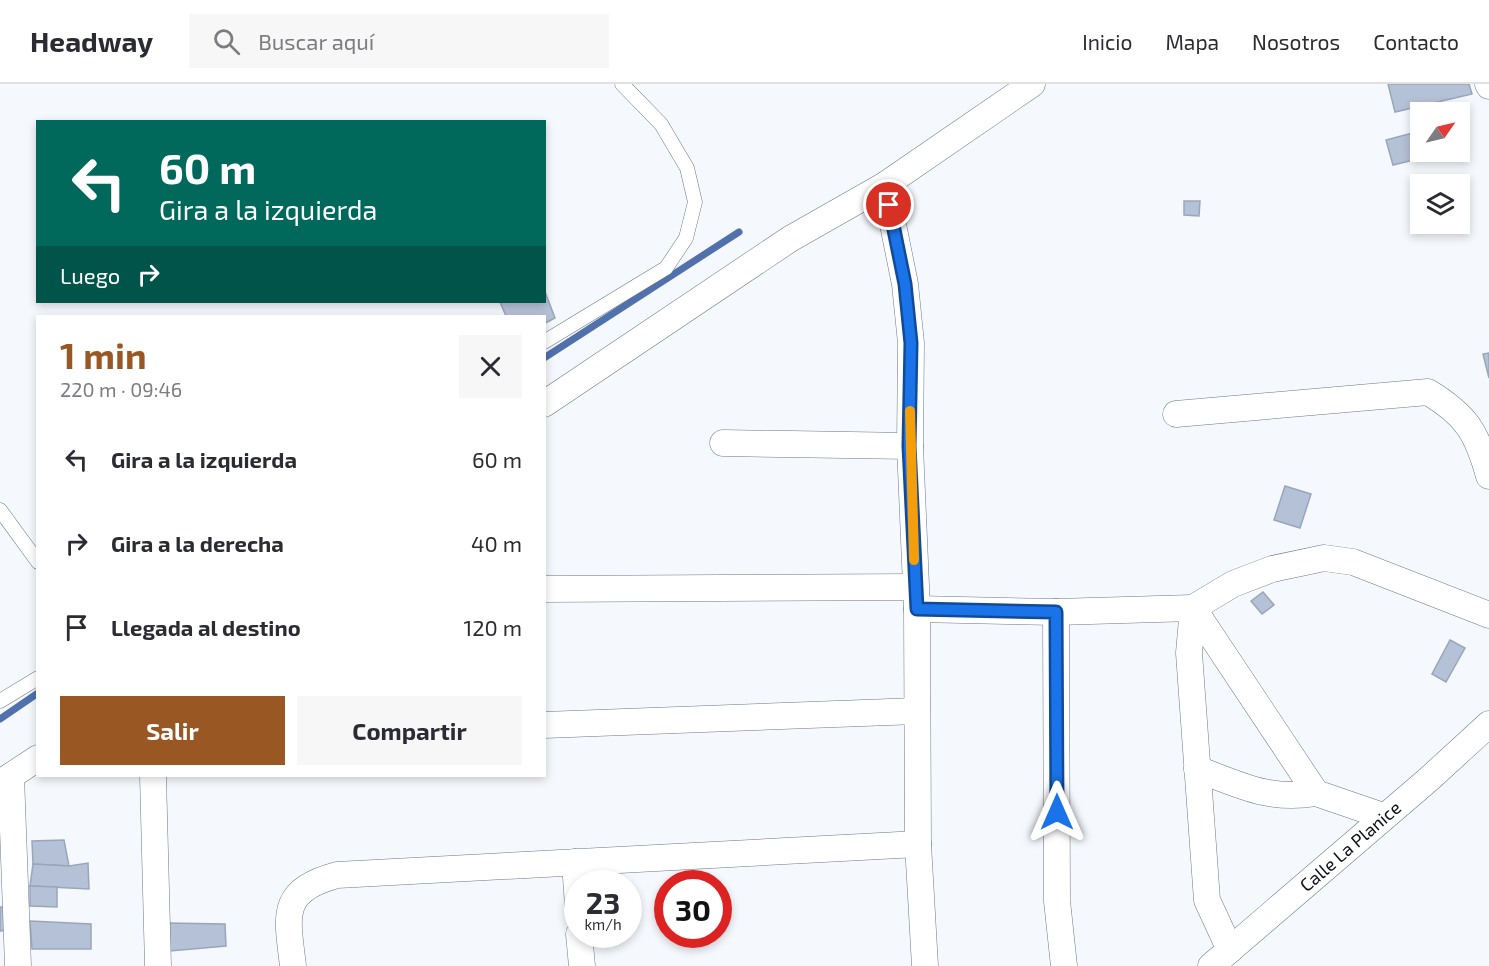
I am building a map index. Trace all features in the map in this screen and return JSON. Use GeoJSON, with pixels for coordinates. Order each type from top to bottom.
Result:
{"type":"FeatureCollection","features":[{"type":"Feature","properties":{"kind":"street"},"geometry":{"type":"LineString","coordinates":[[546,403],[790,240],[885,185],[1032,84]]}},
{"type":"Feature","properties":{"kind":"street"},"geometry":{"type":"LineString","coordinates":[[885,185],[905,284],[911,343],[909,446],[916,598],[918,844],[925,966]]}},
{"type":"Feature","properties":{"kind":"street"},"geometry":{"type":"LineString","coordinates":[[1176,414],[1428,392],[1454,408],[1475,435],[1489,476]]}},
{"type":"Feature","properties":{"kind":"street"},"geometry":{"type":"LineString","coordinates":[[723,443],[909,446]]}},
{"type":"Feature","properties":{"kind":"street"},"geometry":{"type":"LineString","coordinates":[[546,589],[916,598],[1056,612],[1193,608],[1233,584],[1262,573],[1324,558],[1353,562],[1489,615]]}},
{"type":"Feature","properties":{"kind":"street"},"geometry":{"type":"LineString","coordinates":[[1193,608],[1189,653],[1207,900],[1216,924],[1220,958]]}},
{"type":"Feature","properties":{"kind":"street"},"geometry":{"type":"LineString","coordinates":[[1193,608],[1316,793]]}},
{"type":"Feature","properties":{"kind":"street"},"geometry":{"type":"LineString","coordinates":[[1056,612],[1057,902],[1064,966]]}},
{"type":"Feature","properties":{"kind":"street"},"geometry":{"type":"LineString","coordinates":[[546,725],[917,711]]}},
{"type":"Feature","properties":{"kind":"street","name":"Calle La Planice"},"geometry":{"type":"LineString","coordinates":[[1220,958],[1383,816],[1429,779],[1489,724]]}},
{"type":"Feature","properties":{"kind":"street"},"geometry":{"type":"LineString","coordinates":[[18,966],[5,779],[36,759]]}},
{"type":"Feature","properties":{"kind":"street"},"geometry":{"type":"LineString","coordinates":[[1197,769],[1267,793],[1290,797],[1316,793],[1383,816]]}},
{"type":"Feature","properties":{"kind":"street"},"geometry":{"type":"LineString","coordinates":[[153,777],[158,966]]}},
{"type":"Feature","properties":{"kind":"street"},"geometry":{"type":"LineString","coordinates":[[293,966],[288,921],[291,906],[300,892],[315,881],[337,875],[918,844]]}},
{"type":"Feature","properties":{"kind":"street"},"geometry":{"type":"LineString","coordinates":[[575,862],[576,870]]}},
{"type":"Feature","properties":{"kind":"street"},"geometry":{"type":"LineString","coordinates":[[580,948],[582,966]]}},
{"type":"Feature","properties":{"kind":"lane"},"geometry":{"type":"LineString","coordinates":[[546,341],[666,268],[687,238],[694,202],[687,168],[661,124],[622,84]]}},
{"type":"Feature","properties":{"kind":"lane"},"geometry":{"type":"LineString","coordinates":[[0,510],[36,559]]}},
{"type":"Feature","properties":{"kind":"lane"},"geometry":{"type":"LineString","coordinates":[[0,701],[36,679]]}},
{"type":"Feature","properties":{"kind":"building"},"geometry":{"type":"Polygon","coordinates":[[[1388,84],[1469,84],[1472,94],[1438,102],[1410,102],[1410,108],[1395,112],[1388,84]]]}},
{"type":"Feature","properties":{"kind":"building"},"geometry":{"type":"Polygon","coordinates":[[[1410,134],[1410,161],[1393,165],[1386,140],[1410,134]]]}},
{"type":"Feature","properties":{"kind":"building"},"geometry":{"type":"Polygon","coordinates":[[[1184,201],[1200,201],[1199,216],[1184,215],[1184,201]]]}},
{"type":"Feature","properties":{"kind":"building"},"geometry":{"type":"Polygon","coordinates":[[[546,294],[555,318],[546,323],[546,315],[506,315],[500,303],[546,303],[546,294]]]}},
{"type":"Feature","properties":{"kind":"building"},"geometry":{"type":"Polygon","coordinates":[[[1489,353],[1489,378],[1483,354],[1489,353]]]}},
{"type":"Feature","properties":{"kind":"building"},"geometry":{"type":"Polygon","coordinates":[[[1285,486],[1311,494],[1300,528],[1274,520],[1285,486]]]}},
{"type":"Feature","properties":{"kind":"building"},"geometry":{"type":"Polygon","coordinates":[[[1263,592],[1274,605],[1262,614],[1251,601],[1263,592]]]}},
{"type":"Feature","properties":{"kind":"building"},"geometry":{"type":"Polygon","coordinates":[[[1450,640],[1465,648],[1446,682],[1432,674],[1450,640]]]}},
{"type":"Feature","properties":{"kind":"building"},"geometry":{"type":"Polygon","coordinates":[[[64,840],[69,866],[33,864],[32,841],[64,840]]]}},
{"type":"Feature","properties":{"kind":"building"},"geometry":{"type":"Polygon","coordinates":[[[88,863],[89,889],[30,886],[33,864],[69,866],[88,863]]]}},
{"type":"Feature","properties":{"kind":"building"},"geometry":{"type":"Polygon","coordinates":[[[30,886],[57,887],[57,907],[30,906],[30,886]]]}},
{"type":"Feature","properties":{"kind":"building"},"geometry":{"type":"Polygon","coordinates":[[[0,907],[9,907],[10,930],[0,931],[0,907]]]}},
{"type":"Feature","properties":{"kind":"building"},"geometry":{"type":"Polygon","coordinates":[[[30,921],[91,924],[91,949],[32,949],[30,921]]]}},
{"type":"Feature","properties":{"kind":"building"},"geometry":{"type":"Polygon","coordinates":[[[167,923],[225,924],[226,946],[170,951],[167,923]]]}},
{"type":"Feature","properties":{"kind":"waterway"},"geometry":{"type":"LineString","coordinates":[[546,357],[739,232]]}},
{"type":"Feature","properties":{"kind":"waterway"},"geometry":{"type":"LineString","coordinates":[[0,719],[36,694]]}},
{"type":"Feature","properties":{"kind":"slow traffic"},"geometry":{"type":"LineString","coordinates":[[910,411],[909,446],[914,560]]}},
{"type":"Feature","properties":{"kind":"route"},"geometry":{"type":"LineString","coordinates":[[889,205],[905,284],[911,343],[909,446],[917,609],[1056,612],[1057,812]]}}]}
